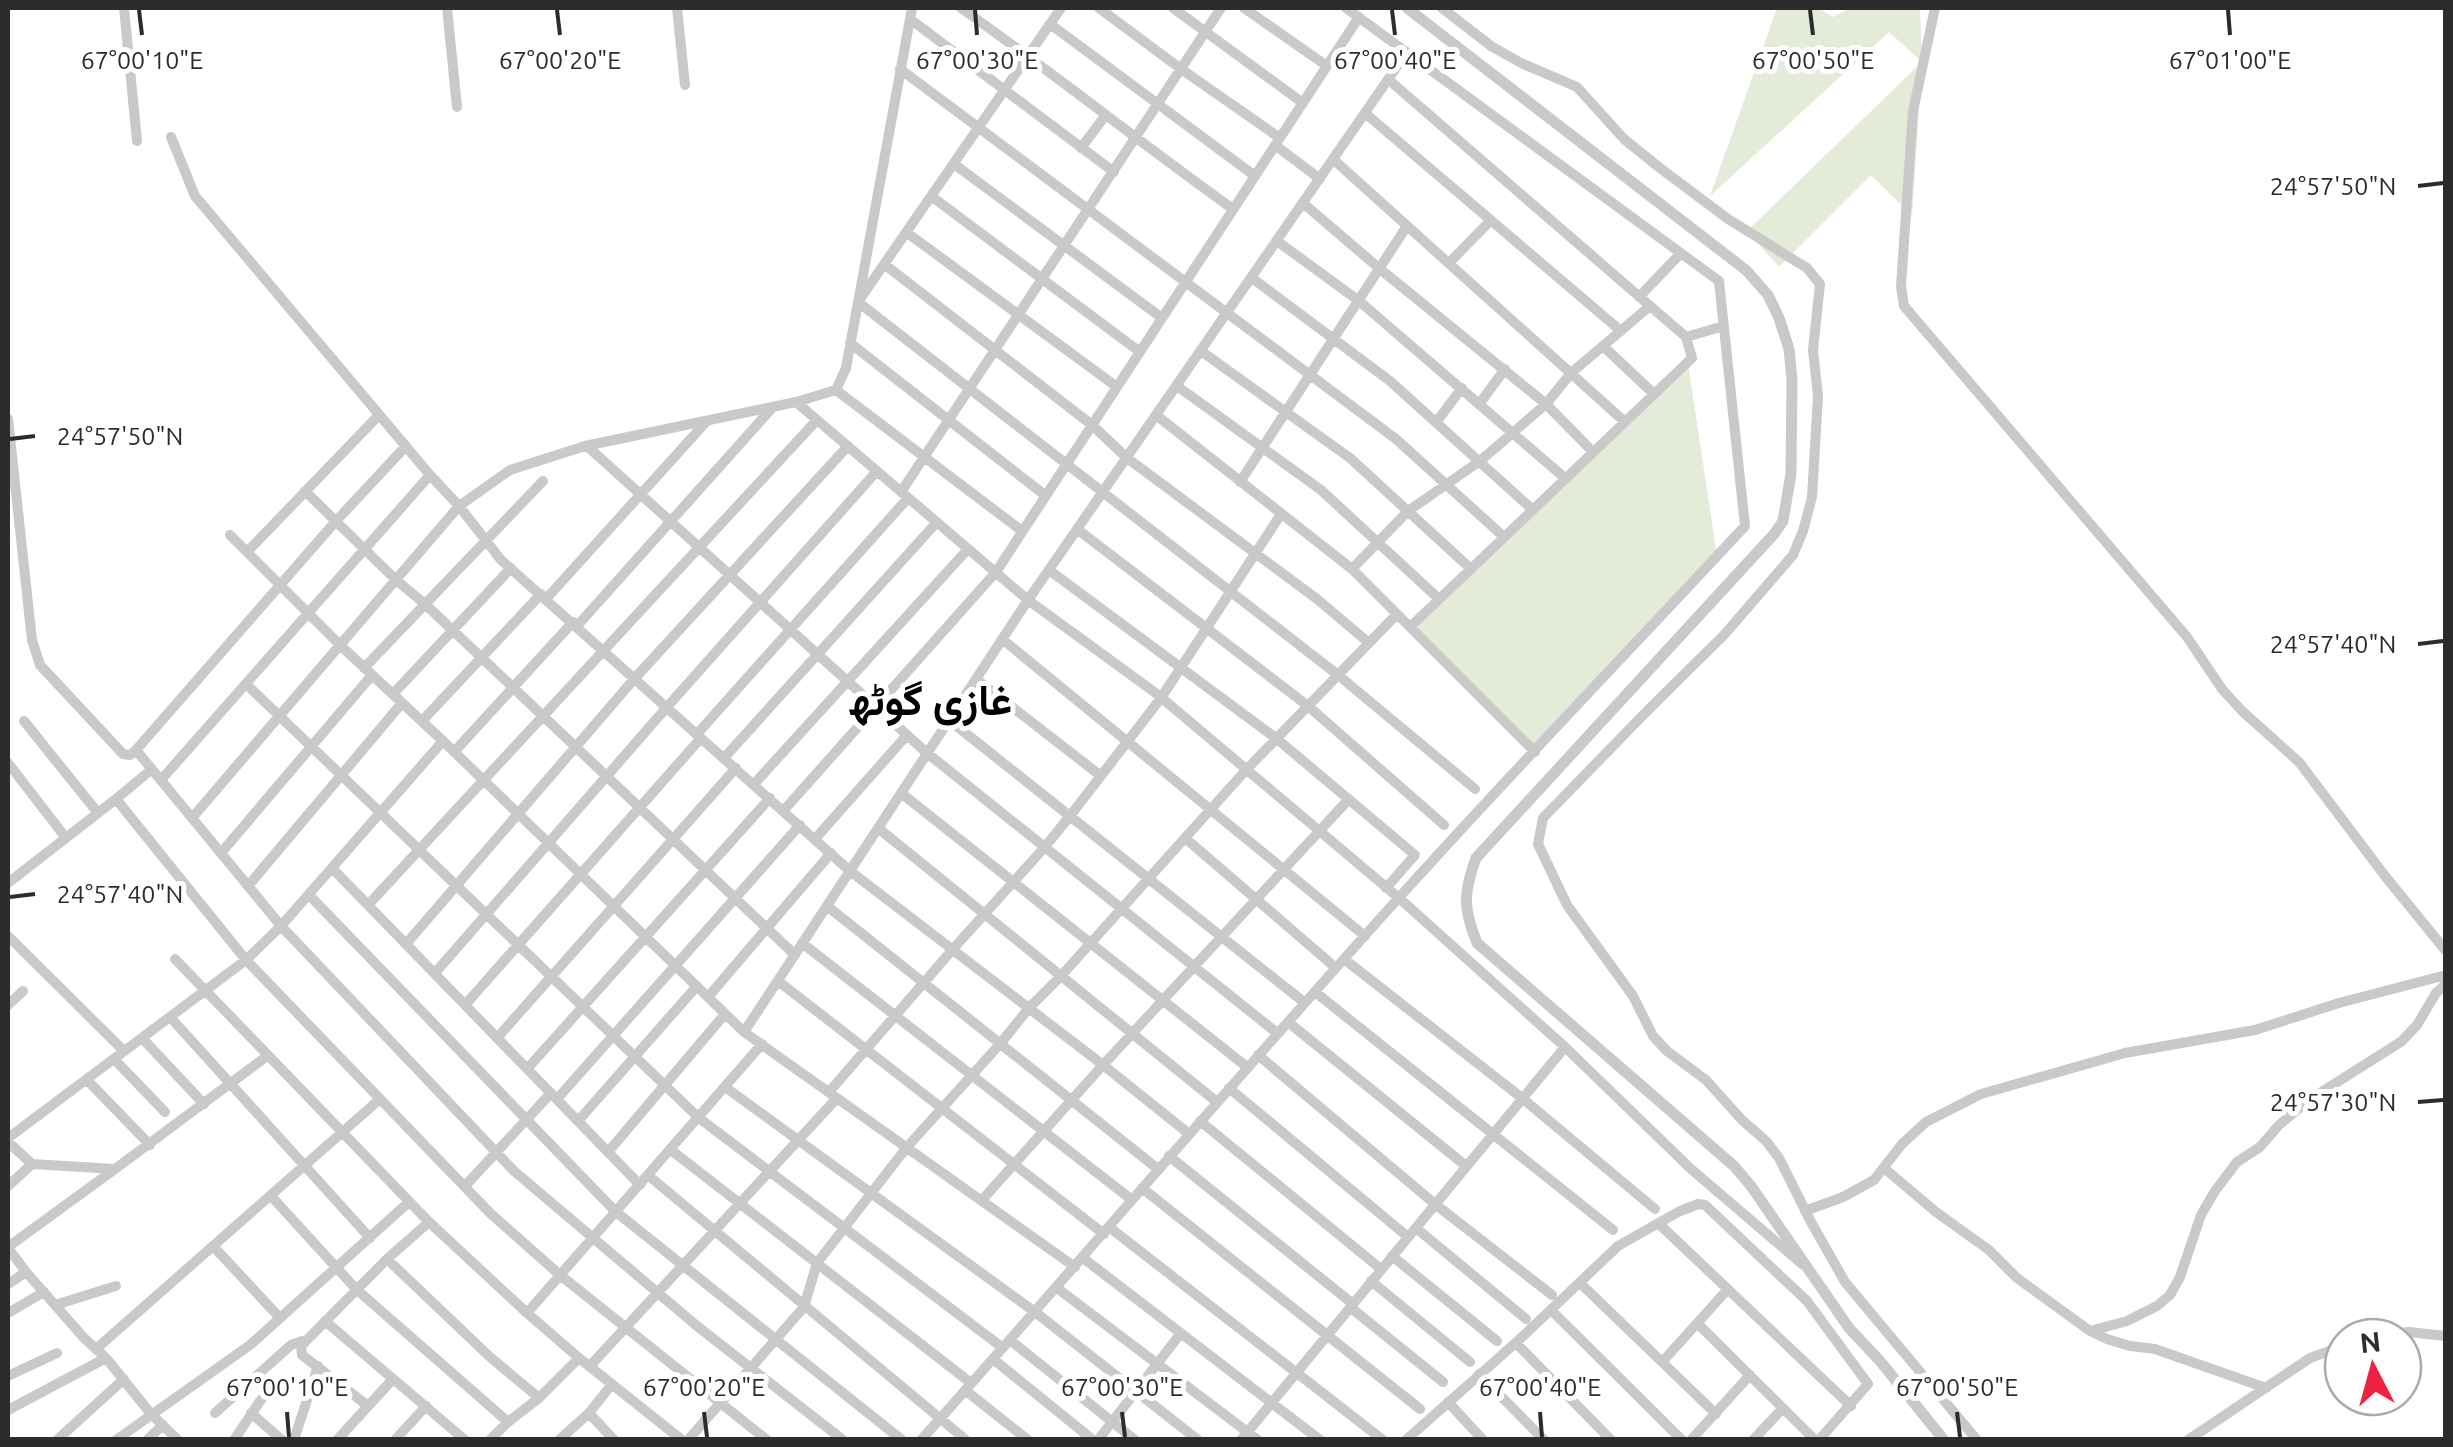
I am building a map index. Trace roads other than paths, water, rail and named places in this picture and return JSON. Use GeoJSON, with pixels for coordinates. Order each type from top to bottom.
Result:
{"type":"FeatureCollection","features":[{"type":"Feature","properties":{"kind":"street"},"geometry":{"type":"LineString","coordinates":[[124,8],[137,141]]}},
{"type":"Feature","properties":{"kind":"street"},"geometry":{"type":"LineString","coordinates":[[448,8],[457,107]]}},
{"type":"Feature","properties":{"kind":"street"},"geometry":{"type":"LineString","coordinates":[[678,8],[685,84]]}},
{"type":"Feature","properties":{"kind":"street"},"geometry":{"type":"LineString","coordinates":[[961,8],[1233,209]]}},
{"type":"Feature","properties":{"kind":"street"},"geometry":{"type":"LineString","coordinates":[[858,302],[1061,8]]}},
{"type":"Feature","properties":{"kind":"street"},"geometry":{"type":"LineString","coordinates":[[1099,8],[1320,179]]}},
{"type":"Feature","properties":{"kind":"street"},"geometry":{"type":"LineString","coordinates":[[1173,8],[1303,102]]}},
{"type":"Feature","properties":{"kind":"street"},"geometry":{"type":"LineString","coordinates":[[465,1004],[640,807],[905,494],[924,457],[1221,8]]}},
{"type":"Feature","properties":{"kind":"street"},"geometry":{"type":"LineString","coordinates":[[1244,8],[1327,66]]}},
{"type":"Feature","properties":{"kind":"street"},"geometry":{"type":"LineString","coordinates":[[921,1440],[1399,898],[1745,526],[1720,281],[1346,8]]}},
{"type":"Feature","properties":{"kind":"street"},"geometry":{"type":"LineString","coordinates":[[1407,8],[1746,270],[1768,295],[1790,349],[1791,474],[1782,522],[1476,858],[1465,905],[1477,943],[1734,1166],[1849,1328],[1944,1440]]}},
{"type":"Feature","properties":{"kind":"street"},"geometry":{"type":"LineString","coordinates":[[1442,8],[1521,63],[1577,87],[1624,139],[1728,219],[1807,268],[1820,284],[1814,350],[1818,396],[1812,497],[1793,555],[1724,635],[1543,818],[1538,844],[1567,905],[1632,996],[1653,1036],[1706,1080],[1766,1141],[1779,1158],[1845,1282],[1978,1440]]}},
{"type":"Feature","properties":{"kind":"street"},"geometry":{"type":"LineString","coordinates":[[1935,8],[1913,111],[1901,286],[1904,306],[2187,637],[2222,688],[2300,762],[2446,950]]}},
{"type":"Feature","properties":{"kind":"street"},"geometry":{"type":"LineString","coordinates":[[192,818],[459,506],[510,470],[587,446],[836,390],[846,368],[911,13],[1004,90],[1114,172]]}},
{"type":"Feature","properties":{"kind":"street"},"geometry":{"type":"LineString","coordinates":[[784,810],[996,572],[1359,17]]}},
{"type":"Feature","properties":{"kind":"street"},"geometry":{"type":"LineString","coordinates":[[1050,24],[1254,176]]}},
{"type":"Feature","properties":{"kind":"street"},"geometry":{"type":"LineString","coordinates":[[744,1032],[1028,600],[1407,52]]}},
{"type":"Feature","properties":{"kind":"street"},"geometry":{"type":"LineString","coordinates":[[900,69],[1396,439],[1504,537]]}},
{"type":"Feature","properties":{"kind":"street"},"geometry":{"type":"LineString","coordinates":[[1389,80],[1686,338],[1692,358],[1410,628]]}},
{"type":"Feature","properties":{"kind":"street"},"geometry":{"type":"LineString","coordinates":[[1366,114],[1621,331]]}},
{"type":"Feature","properties":{"kind":"street"},"geometry":{"type":"LineString","coordinates":[[1081,148],[1105,116]]}},
{"type":"Feature","properties":{"kind":"street"},"geometry":{"type":"LineString","coordinates":[[171,137],[195,196],[511,568],[850,870],[1188,1134]]}},
{"type":"Feature","properties":{"kind":"street"},"geometry":{"type":"LineString","coordinates":[[1334,160],[1625,422]]}},
{"type":"Feature","properties":{"kind":"street"},"geometry":{"type":"LineString","coordinates":[[954,164],[1162,318]]}},
{"type":"Feature","properties":{"kind":"street"},"geometry":{"type":"LineString","coordinates":[[932,196],[1140,352]]}},
{"type":"Feature","properties":{"kind":"street"},"geometry":{"type":"LineString","coordinates":[[1304,203],[1546,404],[1593,452]]}},
{"type":"Feature","properties":{"kind":"street"},"geometry":{"type":"LineString","coordinates":[[1449,263],[1490,220]]}},
{"type":"Feature","properties":{"kind":"street"},"geometry":{"type":"LineString","coordinates":[[1240,482],[1408,226]]}},
{"type":"Feature","properties":{"kind":"street"},"geometry":{"type":"LineString","coordinates":[[906,232],[1117,387]]}},
{"type":"Feature","properties":{"kind":"street"},"geometry":{"type":"LineString","coordinates":[[1277,241],[1359,301],[1566,478]]}},
{"type":"Feature","properties":{"kind":"street"},"geometry":{"type":"LineString","coordinates":[[1640,297],[1681,253]]}},
{"type":"Feature","properties":{"kind":"street"},"geometry":{"type":"LineString","coordinates":[[884,264],[1092,425],[1127,458],[1318,599],[1369,642]]}},
{"type":"Feature","properties":{"kind":"street"},"geometry":{"type":"LineString","coordinates":[[1252,278],[1437,421],[1533,510]]}},
{"type":"Feature","properties":{"kind":"street"},"geometry":{"type":"LineString","coordinates":[[858,302],[1338,675],[1475,789]]}},
{"type":"Feature","properties":{"kind":"street"},"geometry":{"type":"LineString","coordinates":[[1352,568],[1408,511],[1480,461],[1546,404],[1571,373],[1650,306]]}},
{"type":"Feature","properties":{"kind":"street"},"geometry":{"type":"LineString","coordinates":[[1686,338],[1724,326]]}},
{"type":"Feature","properties":{"kind":"street"},"geometry":{"type":"LineString","coordinates":[[850,343],[1046,496]]}},
{"type":"Feature","properties":{"kind":"street"},"geometry":{"type":"LineString","coordinates":[[1602,346],[1654,394]]}},
{"type":"Feature","properties":{"kind":"street"},"geometry":{"type":"LineString","coordinates":[[1201,351],[1350,458],[1471,569]]}},
{"type":"Feature","properties":{"kind":"street"},"geometry":{"type":"LineString","coordinates":[[1480,402],[1505,369]]}},
{"type":"Feature","properties":{"kind":"street"},"geometry":{"type":"LineString","coordinates":[[1177,386],[1321,490],[1440,599]]}},
{"type":"Feature","properties":{"kind":"street"},"geometry":{"type":"LineString","coordinates":[[1437,421],[1462,388]]}},
{"type":"Feature","properties":{"kind":"street"},"geometry":{"type":"LineString","coordinates":[[836,390],[1022,532]]}},
{"type":"Feature","properties":{"kind":"street"},"geometry":{"type":"LineString","coordinates":[[796,402],[1028,600],[1162,698],[1399,898],[1565,1047],[1691,1169],[1810,1271]]}},
{"type":"Feature","properties":{"kind":"street"},"geometry":{"type":"LineString","coordinates":[[454,752],[774,407]]}},
{"type":"Feature","properties":{"kind":"street"},"geometry":{"type":"LineString","coordinates":[[247,552],[380,415]]}},
{"type":"Feature","properties":{"kind":"street"},"geometry":{"type":"LineString","coordinates":[[1156,415],[1352,568],[1535,752]]}},
{"type":"Feature","properties":{"kind":"street"},"geometry":{"type":"LineString","coordinates":[[8,418],[32,640],[40,665],[122,754],[136,750],[406,446]]}},
{"type":"Feature","properties":{"kind":"street"},"geometry":{"type":"LineString","coordinates":[[368,905],[817,420]]}},
{"type":"Feature","properties":{"kind":"street"},"geometry":{"type":"LineString","coordinates":[[422,721],[708,421]]}},
{"type":"Feature","properties":{"kind":"street"},"geometry":{"type":"LineString","coordinates":[[587,446],[927,754],[1277,1034]]}},
{"type":"Feature","properties":{"kind":"street"},"geometry":{"type":"LineString","coordinates":[[406,944],[634,678],[848,446]]}},
{"type":"Feature","properties":{"kind":"street"},"geometry":{"type":"LineString","coordinates":[[435,974],[877,471]]}},
{"type":"Feature","properties":{"kind":"street"},"geometry":{"type":"LineString","coordinates":[[161,780],[430,474]]}},
{"type":"Feature","properties":{"kind":"street"},"geometry":{"type":"LineString","coordinates":[[221,853],[425,604],[542,481]]}},
{"type":"Feature","properties":{"kind":"street"},"geometry":{"type":"LineString","coordinates":[[305,491],[795,954]]}},
{"type":"Feature","properties":{"kind":"street"},"geometry":{"type":"LineString","coordinates":[[590,1366],[798,1140],[866,1050],[1070,816],[1162,698],[1281,514]]}},
{"type":"Feature","properties":{"kind":"street"},"geometry":{"type":"LineString","coordinates":[[724,758],[937,522]]}},
{"type":"Feature","properties":{"kind":"street"},"geometry":{"type":"LineString","coordinates":[[1077,529],[1308,706],[1444,825]]}},
{"type":"Feature","properties":{"kind":"street"},"geometry":{"type":"LineString","coordinates":[[230,535],[744,1032],[982,1200],[1181,1333],[1320,1440]]}},
{"type":"Feature","properties":{"kind":"street"},"geometry":{"type":"LineString","coordinates":[[754,784],[968,549]]}},
{"type":"Feature","properties":{"kind":"street"},"geometry":{"type":"LineString","coordinates":[[248,886],[342,775],[453,630],[511,568]]}},
{"type":"Feature","properties":{"kind":"street"},"geometry":{"type":"LineString","coordinates":[[1049,570],[1277,738],[1415,854],[1386,888]]}},
{"type":"Feature","properties":{"kind":"street"},"geometry":{"type":"LineString","coordinates":[[175,959],[429,1222],[527,1314],[685,1440],[804,1307],[817,1264],[907,1148],[1246,770],[1397,614]]}},
{"type":"Feature","properties":{"kind":"street"},"geometry":{"type":"LineString","coordinates":[[1002,639],[1365,936]]}},
{"type":"Feature","properties":{"kind":"street"},"geometry":{"type":"LineString","coordinates":[[976,679],[1100,776]]}},
{"type":"Feature","properties":{"kind":"street"},"geometry":{"type":"LineString","coordinates":[[246,684],[698,1118],[1135,1440]]}},
{"type":"Feature","properties":{"kind":"street"},"geometry":{"type":"LineString","coordinates":[[949,720],[1305,1003]]}},
{"type":"Feature","properties":{"kind":"street"},"geometry":{"type":"LineString","coordinates":[[24,722],[98,813]]}},
{"type":"Feature","properties":{"kind":"street"},"geometry":{"type":"LineString","coordinates":[[815,838],[907,736]]}},
{"type":"Feature","properties":{"kind":"street"},"geometry":{"type":"LineString","coordinates":[[10,1137],[246,960],[281,926],[443,741]]}},
{"type":"Feature","properties":{"kind":"street"},"geometry":{"type":"LineString","coordinates":[[136,750],[281,926],[514,1172],[656,1292],[843,1440]]}},
{"type":"Feature","properties":{"kind":"street"},"geometry":{"type":"LineString","coordinates":[[8,763],[66,838]]}},
{"type":"Feature","properties":{"kind":"street"},"geometry":{"type":"LineString","coordinates":[[498,1038],[736,768]]}},
{"type":"Feature","properties":{"kind":"street"},"geometry":{"type":"LineString","coordinates":[[8,883],[152,769]]}},
{"type":"Feature","properties":{"kind":"street"},"geometry":{"type":"LineString","coordinates":[[901,793],[1247,1068]]}},
{"type":"Feature","properties":{"kind":"street"},"geometry":{"type":"LineString","coordinates":[[527,1069],[770,798]]}},
{"type":"Feature","properties":{"kind":"street"},"geometry":{"type":"LineString","coordinates":[[116,799],[246,960],[492,1214],[560,1276],[767,1440]]}},
{"type":"Feature","properties":{"kind":"street"},"geometry":{"type":"LineString","coordinates":[[982,1200],[1349,799]]}},
{"type":"Feature","properties":{"kind":"street"},"geometry":{"type":"LineString","coordinates":[[464,1186],[613,1036],[800,825]]}},
{"type":"Feature","properties":{"kind":"street"},"geometry":{"type":"LineString","coordinates":[[878,828],[1217,1102]]}},
{"type":"Feature","properties":{"kind":"street"},"geometry":{"type":"LineString","coordinates":[[1185,838],[1256,900],[1522,1098],[1654,1208]]}},
{"type":"Feature","properties":{"kind":"street"},"geometry":{"type":"LineString","coordinates":[[708,997],[831,853]]}},
{"type":"Feature","properties":{"kind":"street"},"geometry":{"type":"LineString","coordinates":[[332,868],[608,1152],[714,1230],[966,1440]]}},
{"type":"Feature","properties":{"kind":"street"},"geometry":{"type":"LineString","coordinates":[[308,895],[616,1212],[902,1440]]}},
{"type":"Feature","properties":{"kind":"street"},"geometry":{"type":"LineString","coordinates":[[826,906],[1158,1169]]}},
{"type":"Feature","properties":{"kind":"street"},"geometry":{"type":"LineString","coordinates":[[8,936],[119,1055],[165,1112]]}},
{"type":"Feature","properties":{"kind":"street"},"geometry":{"type":"LineString","coordinates":[[802,943],[1132,1200]]}},
{"type":"Feature","properties":{"kind":"street"},"geometry":{"type":"LineString","coordinates":[[1805,1211],[1874,1180],[1902,1144],[1926,1122],[1982,1094],[2125,1053],[2255,1030],[2338,1003],[2446,976]]}},
{"type":"Feature","properties":{"kind":"street"},"geometry":{"type":"LineString","coordinates":[[778,980],[1014,1164],[1383,1440]]}},
{"type":"Feature","properties":{"kind":"street"},"geometry":{"type":"LineString","coordinates":[[2090,1330],[2127,1321],[2170,1296],[2201,1215],[2237,1162],[2260,1148],[2279,1126],[2318,1094],[2402,1042],[2446,984]]}},
{"type":"Feature","properties":{"kind":"street"},"geometry":{"type":"LineString","coordinates":[[578,1121],[697,986]]}},
{"type":"Feature","properties":{"kind":"street"},"geometry":{"type":"LineString","coordinates":[[8,1005],[23,991]]}},
{"type":"Feature","properties":{"kind":"street"},"geometry":{"type":"LineString","coordinates":[[1315,992],[1613,1230]]}},
{"type":"Feature","properties":{"kind":"street"},"geometry":{"type":"LineString","coordinates":[[608,1152],[726,1014]]}},
{"type":"Feature","properties":{"kind":"street"},"geometry":{"type":"LineString","coordinates":[[170,1017],[370,1238]]}},
{"type":"Feature","properties":{"kind":"street"},"geometry":{"type":"LineString","coordinates":[[1288,1022],[1466,1166]]}},
{"type":"Feature","properties":{"kind":"street"},"geometry":{"type":"LineString","coordinates":[[142,1038],[204,1104]]}},
{"type":"Feature","properties":{"kind":"street"},"geometry":{"type":"LineString","coordinates":[[527,1314],[762,1044]]}},
{"type":"Feature","properties":{"kind":"street"},"geometry":{"type":"LineString","coordinates":[[1244,1436],[1565,1047]]}},
{"type":"Feature","properties":{"kind":"street"},"geometry":{"type":"LineString","coordinates":[[1258,1055],[1435,1204],[1552,1296]]}},
{"type":"Feature","properties":{"kind":"street"},"geometry":{"type":"LineString","coordinates":[[178,1440],[84,1338],[8,1247],[267,1056]]}},
{"type":"Feature","properties":{"kind":"street"},"geometry":{"type":"LineString","coordinates":[[84,1081],[150,1145]]}},
{"type":"Feature","properties":{"kind":"street"},"geometry":{"type":"LineString","coordinates":[[725,1087],[1035,1312],[1198,1440]]}},
{"type":"Feature","properties":{"kind":"street"},"geometry":{"type":"LineString","coordinates":[[1229,1088],[1526,1319]]}},
{"type":"Feature","properties":{"kind":"street"},"geometry":{"type":"LineString","coordinates":[[96,1349],[380,1099]]}},
{"type":"Feature","properties":{"kind":"street"},"geometry":{"type":"LineString","coordinates":[[8,1118],[10,1137],[32,1164]]}},
{"type":"Feature","properties":{"kind":"street"},"geometry":{"type":"LineString","coordinates":[[1200,1121],[1381,1269]]}},
{"type":"Feature","properties":{"kind":"street"},"geometry":{"type":"LineString","coordinates":[[671,1150],[817,1264],[1028,1440]]}},
{"type":"Feature","properties":{"kind":"street"},"geometry":{"type":"LineString","coordinates":[[1169,1156],[1443,1382]]}},
{"type":"Feature","properties":{"kind":"street"},"geometry":{"type":"LineString","coordinates":[[8,1186],[32,1164],[115,1168]]}},
{"type":"Feature","properties":{"kind":"street"},"geometry":{"type":"LineString","coordinates":[[1884,1168],[2018,1278],[2090,1330],[2107,1339],[2155,1349],[2266,1388]]}},
{"type":"Feature","properties":{"kind":"street"},"geometry":{"type":"LineString","coordinates":[[1142,1188],[1420,1409]]}},
{"type":"Feature","properties":{"kind":"street"},"geometry":{"type":"LineString","coordinates":[[270,1196],[356,1289],[508,1422]]}},
{"type":"Feature","properties":{"kind":"street"},"geometry":{"type":"LineString","coordinates":[[116,1440],[250,1345],[409,1202]]}},
{"type":"Feature","properties":{"kind":"street"},"geometry":{"type":"LineString","coordinates":[[1406,1440],[1618,1246],[1698,1204],[1705,1205],[1807,1301],[1868,1384],[1817,1440],[1698,1324]]}},
{"type":"Feature","properties":{"kind":"street"},"geometry":{"type":"LineString","coordinates":[[368,1406],[302,1354],[300,1346],[429,1222]]}},
{"type":"Feature","properties":{"kind":"street"},"geometry":{"type":"LineString","coordinates":[[1658,1223],[1851,1406]]}},
{"type":"Feature","properties":{"kind":"street"},"geometry":{"type":"LineString","coordinates":[[213,1246],[280,1318]]}},
{"type":"Feature","properties":{"kind":"street"},"geometry":{"type":"LineString","coordinates":[[1392,1256],[1498,1341]]}},
{"type":"Feature","properties":{"kind":"street"},"geometry":{"type":"LineString","coordinates":[[387,1259],[539,1398]]}},
{"type":"Feature","properties":{"kind":"street"},"geometry":{"type":"LineString","coordinates":[[8,1284],[26,1272]]}},
{"type":"Feature","properties":{"kind":"street"},"geometry":{"type":"LineString","coordinates":[[1371,1282],[1470,1362]]}},
{"type":"Feature","properties":{"kind":"street"},"geometry":{"type":"LineString","coordinates":[[1580,1282],[1716,1414]]}},
{"type":"Feature","properties":{"kind":"street"},"geometry":{"type":"LineString","coordinates":[[55,1305],[116,1286]]}},
{"type":"Feature","properties":{"kind":"street"},"geometry":{"type":"LineString","coordinates":[[1057,1288],[1244,1436],[1258,1440]]}},
{"type":"Feature","properties":{"kind":"street"},"geometry":{"type":"LineString","coordinates":[[1663,1361],[1728,1289]]}},
{"type":"Feature","properties":{"kind":"street"},"geometry":{"type":"LineString","coordinates":[[8,1313],[44,1292]]}},
{"type":"Feature","properties":{"kind":"street"},"geometry":{"type":"LineString","coordinates":[[1551,1310],[1682,1440]]}},
{"type":"Feature","properties":{"kind":"street"},"geometry":{"type":"LineString","coordinates":[[325,1321],[465,1440]]}},
{"type":"Feature","properties":{"kind":"street"},"geometry":{"type":"LineString","coordinates":[[993,1359],[1096,1440],[1181,1333]]}},
{"type":"Feature","properties":{"kind":"street"},"geometry":{"type":"LineString","coordinates":[[215,1413],[291,1345],[308,1339]]}},
{"type":"Feature","properties":{"kind":"street"},"geometry":{"type":"LineString","coordinates":[[1516,1343],[1611,1440]]}},
{"type":"Feature","properties":{"kind":"street"},"geometry":{"type":"LineString","coordinates":[[8,1376],[57,1352]]}},
{"type":"Feature","properties":{"kind":"street"},"geometry":{"type":"LineString","coordinates":[[2188,1440],[2310,1358],[2323,1353]]}},
{"type":"Feature","properties":{"kind":"street"},"geometry":{"type":"LineString","coordinates":[[8,1410],[106,1358]]}},
{"type":"Feature","properties":{"kind":"street"},"geometry":{"type":"LineString","coordinates":[[490,1440],[579,1358]]}},
{"type":"Feature","properties":{"kind":"street"},"geometry":{"type":"LineString","coordinates":[[294,1440],[318,1366]]}},
{"type":"Feature","properties":{"kind":"street"},"geometry":{"type":"LineString","coordinates":[[1479,1374],[1544,1440]]}},
{"type":"Feature","properties":{"kind":"street"},"geometry":{"type":"LineString","coordinates":[[1691,1440],[1750,1376]]}},
{"type":"Feature","properties":{"kind":"street"},"geometry":{"type":"LineString","coordinates":[[57,1440],[124,1380]]}},
{"type":"Feature","properties":{"kind":"street"},"geometry":{"type":"LineString","coordinates":[[337,1440],[392,1380]]}},
{"type":"Feature","properties":{"kind":"street"},"geometry":{"type":"LineString","coordinates":[[234,1440],[277,1384]]}},
{"type":"Feature","properties":{"kind":"street"},"geometry":{"type":"LineString","coordinates":[[559,1440],[612,1384]]}},
{"type":"Feature","properties":{"kind":"street"},"geometry":{"type":"LineString","coordinates":[[1448,1402],[1476,1437]]}},
{"type":"Feature","properties":{"kind":"street"},"geometry":{"type":"LineString","coordinates":[[395,1440],[426,1406]]}},
{"type":"Feature","properties":{"kind":"street"},"geometry":{"type":"LineString","coordinates":[[1753,1440],[1783,1408]]}},
{"type":"Feature","properties":{"kind":"street"},"geometry":{"type":"LineString","coordinates":[[588,1413],[614,1440]]}},
{"type":"Feature","properties":{"kind":"street"},"geometry":{"type":"LineString","coordinates":[[252,1414],[282,1440]]}},
{"type":"Feature","properties":{"kind":"street"},"geometry":{"type":"LineString","coordinates":[[147,1440],[162,1425]]}},
{"type":"Feature","properties":{"kind":"district","name":"غازی گوٹھ"},"geometry":{"type":"Point","coordinates":[930,700]}}]}
